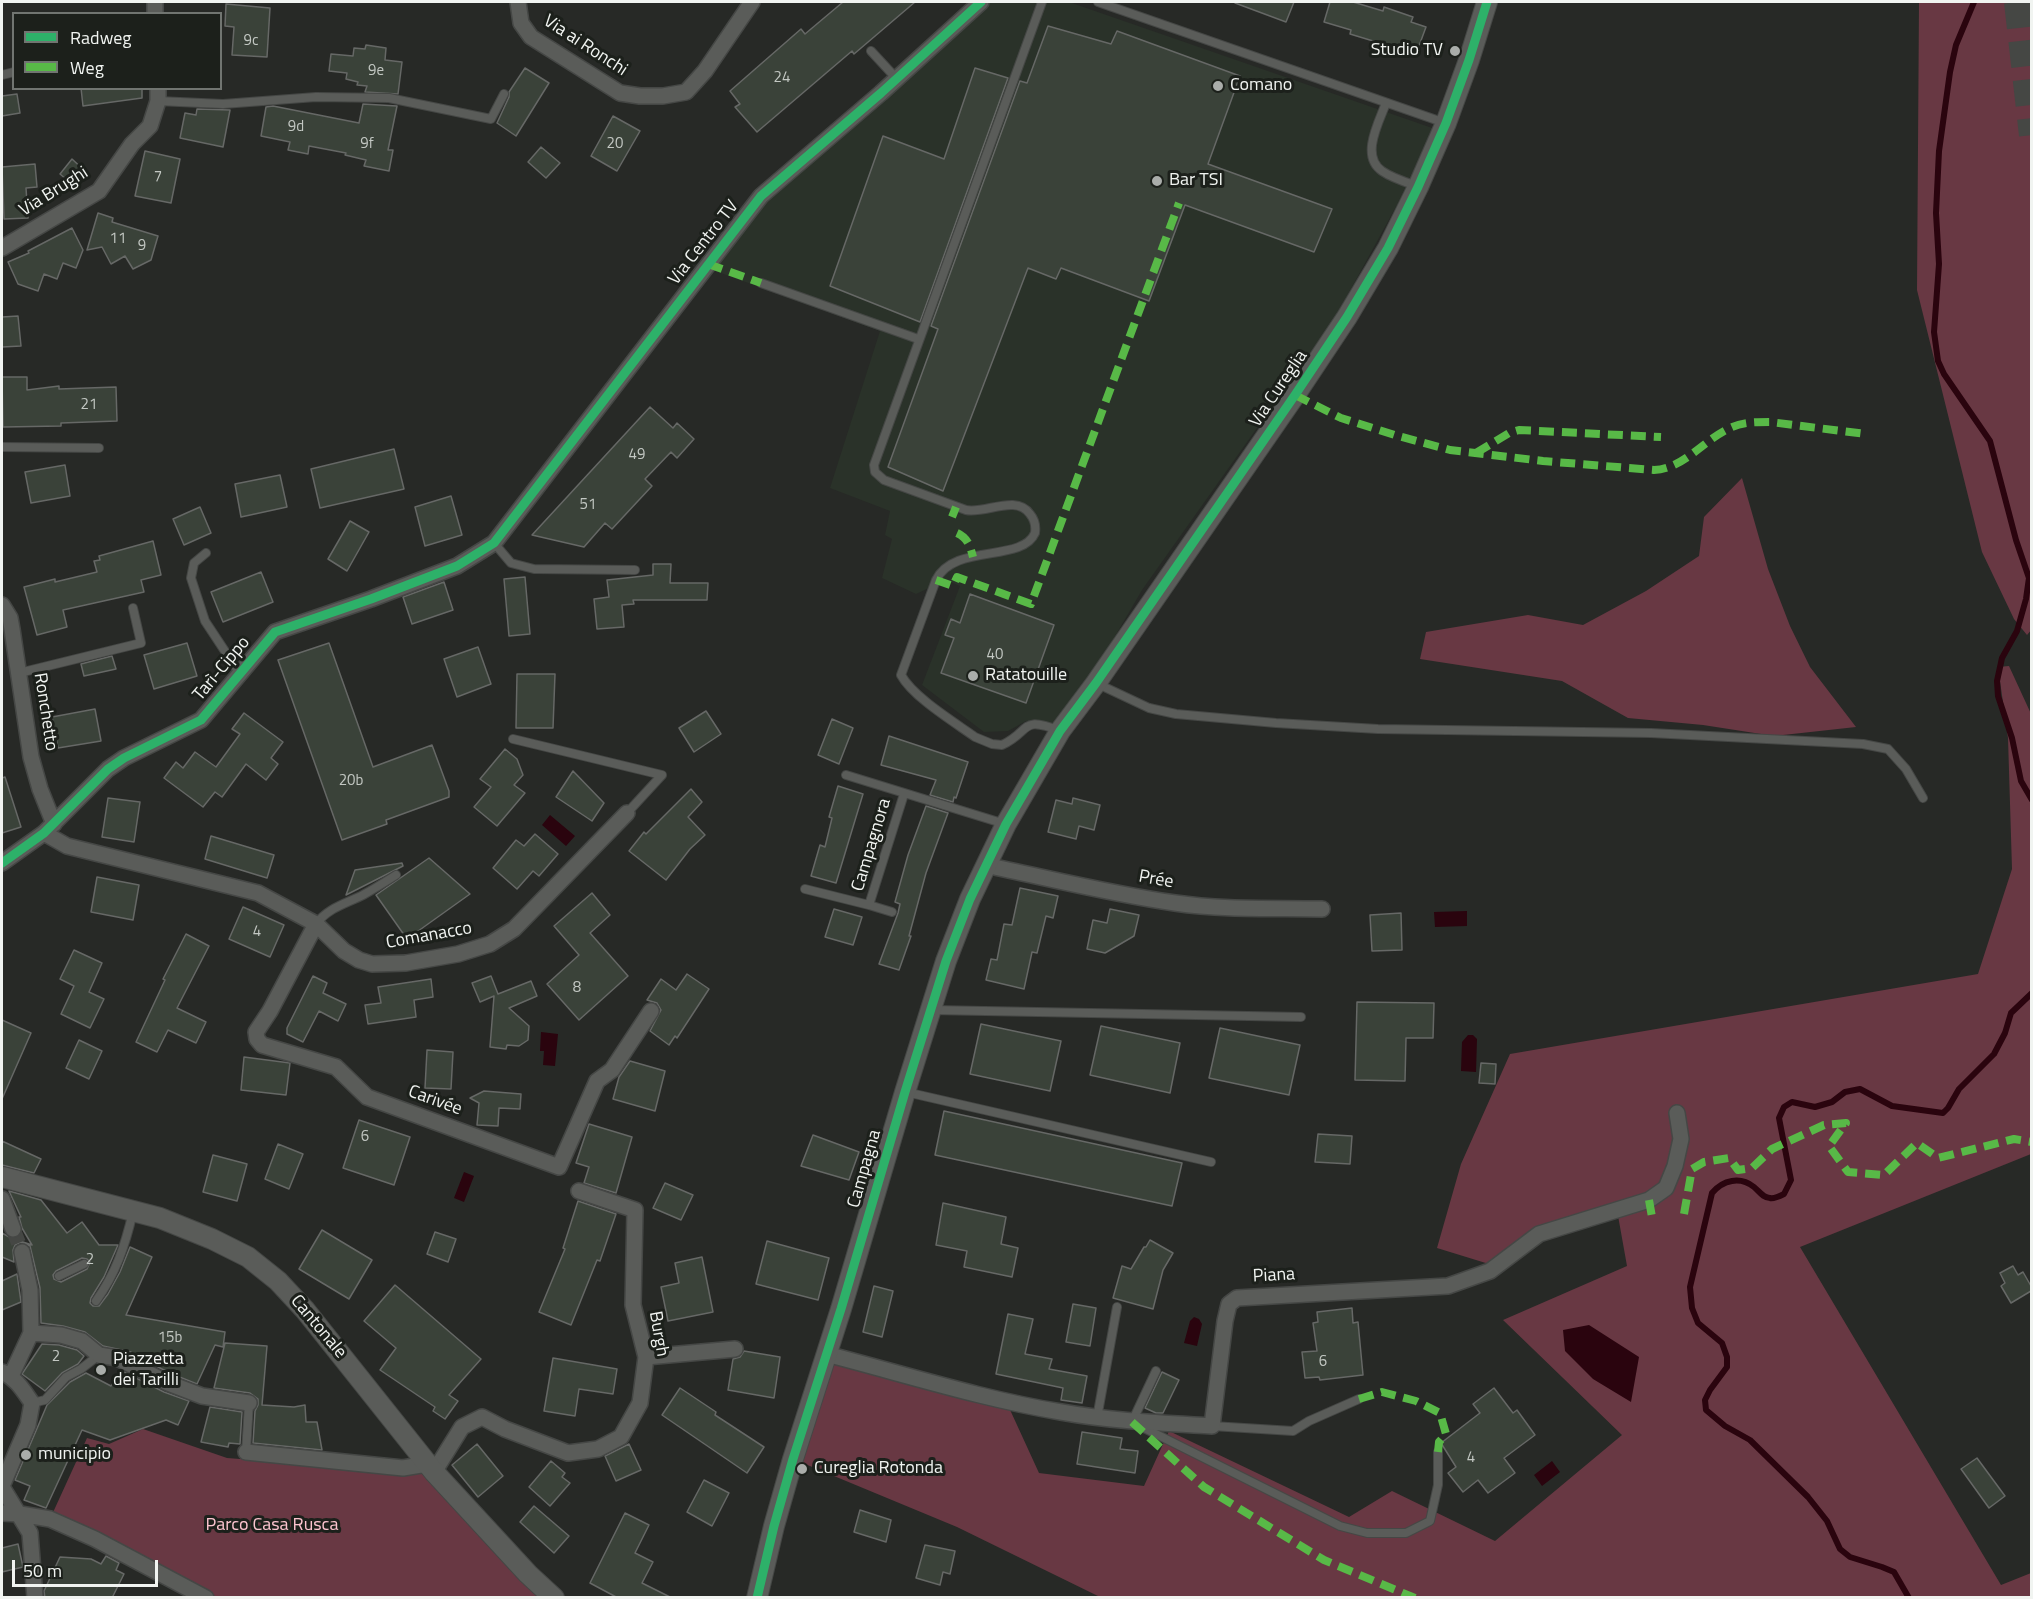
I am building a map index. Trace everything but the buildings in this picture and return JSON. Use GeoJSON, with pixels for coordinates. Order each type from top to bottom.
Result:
{"type":"FeatureCollection","features":[{"type":"Feature","properties":{"kind":"street","name":"Via ai Ronchi"},"geometry":{"type":"LineString","coordinates":[[518,2],[521,23],[531,37],[620,93],[640,96],[663,96],[686,92],[705,71],[752,2]]}},
{"type":"Feature","properties":{"kind":"street","name":"Via Centro TV"},"geometry":{"type":"LineString","coordinates":[[494,543],[761,196],[981,2]]}},
{"type":"Feature","properties":{"kind":"street","name":"Via Cureglia"},"geometry":{"type":"LineString","coordinates":[[1042,765],[1060,731],[1096,683],[1347,317],[1388,248],[1419,187],[1446,123],[1487,2]]}},
{"type":"Feature","properties":{"kind":"street","name":"Via Brughi"},"geometry":{"type":"LineString","coordinates":[[2,248],[99,191],[132,144],[150,126],[158,95]]}},
{"type":"Feature","properties":{"kind":"street","name":"Tarì-Cippo"},"geometry":{"type":"LineString","coordinates":[[2,863],[49,829],[108,769],[124,758],[201,720],[275,632],[372,599],[458,566],[494,543]]}},
{"type":"Feature","properties":{"kind":"street","name":"Ronchetto"},"geometry":{"type":"LineString","coordinates":[[2,605],[10,618],[31,757],[49,829]]}},
{"type":"Feature","properties":{"kind":"street","name":"Campagna"},"geometry":{"type":"LineString","coordinates":[[757,1598],[786,1482],[957,930],[985,865],[1006,824],[1042,765]]}},
{"type":"Feature","properties":{"kind":"street","name":"Comanacco"},"geometry":{"type":"LineString","coordinates":[[49,829],[67,846],[258,893],[315,924],[344,951],[359,960],[372,964],[406,963],[458,954],[490,944],[514,929],[627,813]]}},
{"type":"Feature","properties":{"kind":"street","name":"Prée"},"geometry":{"type":"LineString","coordinates":[[985,865],[1176,903],[1220,907],[1322,909]]}},
{"type":"Feature","properties":{"kind":"street","name":"Carivée"},"geometry":{"type":"LineString","coordinates":[[315,924],[270,1011],[256,1032],[262,1045],[336,1066],[367,1097],[559,1167],[597,1082],[612,1070],[651,1011]]}},
{"type":"Feature","properties":{"kind":"street","name":"Piana"},"geometry":{"type":"LineString","coordinates":[[1212,1426],[1227,1309],[1236,1298],[1448,1286],[1490,1271],[1539,1234],[1649,1200],[1666,1188],[1675,1166],[1681,1139],[1677,1113]]}},
{"type":"Feature","properties":{"kind":"street","name":"Cantonale"},"geometry":{"type":"LineString","coordinates":[[2,1177],[160,1218],[212,1239],[248,1257],[278,1281],[305,1310],[431,1468],[528,1574],[554,1598]]}},
{"type":"Feature","properties":{"kind":"street","name":"Burgh"},"geometry":{"type":"LineString","coordinates":[[431,1468],[462,1426],[482,1416],[505,1429],[568,1453],[598,1449],[621,1437],[640,1403],[646,1357],[633,1305],[634,1210],[579,1191]]}},
{"type":"Feature","properties":{"kind":"street"},"geometry":{"type":"LineString","coordinates":[[2,1199],[13,1229]]}},
{"type":"Feature","properties":{"kind":"street"},"geometry":{"type":"LineString","coordinates":[[22,1252],[33,1289],[32,1333],[6,1374],[23,1389],[32,1403],[28,1425],[2,1486],[30,1533],[35,1598]]}},
{"type":"Feature","properties":{"kind":"street"},"geometry":{"type":"LineString","coordinates":[[32,1333],[61,1335],[82,1341],[99,1355],[117,1358],[168,1383],[202,1396],[249,1403]]}},
{"type":"Feature","properties":{"kind":"street"},"geometry":{"type":"LineString","coordinates":[[646,1357],[735,1349]]}},
{"type":"Feature","properties":{"kind":"street"},"geometry":{"type":"LineString","coordinates":[[825,1354],[1006,1401],[1097,1418],[1212,1426]]}},
{"type":"Feature","properties":{"kind":"street"},"geometry":{"type":"LineString","coordinates":[[246,1452],[403,1468],[431,1468]]}},
{"type":"Feature","properties":{"kind":"street"},"geometry":{"type":"LineString","coordinates":[[2,1514],[20,1514],[50,1520],[95,1539],[206,1598]]}},
{"type":"Feature","properties":{"kind":"lane"},"geometry":{"type":"LineString","coordinates":[[1042,2],[875,458],[875,472],[884,480],[966,510],[974,512],[1012,504],[1019,505],[1029,513],[1036,528],[1034,537],[1022,546],[961,559],[944,568],[936,580],[901,675],[918,694],[983,741],[1002,745],[1033,724],[1060,731]]}},
{"type":"Feature","properties":{"kind":"lane"},"geometry":{"type":"LineString","coordinates":[[1098,2],[1446,123]]}},
{"type":"Feature","properties":{"kind":"lane"},"geometry":{"type":"LineString","coordinates":[[871,51],[896,78]]}},
{"type":"Feature","properties":{"kind":"lane"},"geometry":{"type":"LineString","coordinates":[[158,95],[223,104],[316,97],[389,98],[491,119],[504,94]]}},
{"type":"Feature","properties":{"kind":"lane"},"geometry":{"type":"LineString","coordinates":[[1386,103],[1371,149],[1374,163],[1387,174],[1419,187]]}},
{"type":"Feature","properties":{"kind":"lane"},"geometry":{"type":"LineString","coordinates":[[761,283],[918,339]]}},
{"type":"Feature","properties":{"kind":"lane"},"geometry":{"type":"LineString","coordinates":[[2,447],[99,448]]}},
{"type":"Feature","properties":{"kind":"lane"},"geometry":{"type":"LineString","coordinates":[[494,543],[511,563],[534,569],[635,570]]}},
{"type":"Feature","properties":{"kind":"lane"},"geometry":{"type":"LineString","coordinates":[[206,553],[194,563],[191,578],[205,621],[240,674]]}},
{"type":"Feature","properties":{"kind":"lane"},"geometry":{"type":"LineString","coordinates":[[19,673],[141,642],[133,608]]}},
{"type":"Feature","properties":{"kind":"lane"},"geometry":{"type":"LineString","coordinates":[[1096,683],[1149,708],[1176,714],[1276,723],[1378,729],[1651,733],[1863,744],[1888,749],[1906,769],[1923,798]]}},
{"type":"Feature","properties":{"kind":"lane","name":"Comanacco"},"geometry":{"type":"LineString","coordinates":[[513,739],[662,775],[627,813]]}},
{"type":"Feature","properties":{"kind":"lane","name":"Campagnora"},"geometry":{"type":"LineString","coordinates":[[846,776],[1006,824]]}},
{"type":"Feature","properties":{"kind":"lane","name":"Campagnora"},"geometry":{"type":"LineString","coordinates":[[869,905],[904,794]]}},
{"type":"Feature","properties":{"kind":"lane"},"geometry":{"type":"LineString","coordinates":[[315,924],[329,910],[364,894],[396,875]]}},
{"type":"Feature","properties":{"kind":"lane","name":"Campagnora"},"geometry":{"type":"LineString","coordinates":[[805,889],[892,912]]}},
{"type":"Feature","properties":{"kind":"lane"},"geometry":{"type":"LineString","coordinates":[[931,1010],[1300,1017]]}},
{"type":"Feature","properties":{"kind":"lane"},"geometry":{"type":"LineString","coordinates":[[905,1092],[1211,1162]]}},
{"type":"Feature","properties":{"kind":"lane"},"geometry":{"type":"LineString","coordinates":[[96,1302],[107,1286],[123,1252],[133,1210]]}},
{"type":"Feature","properties":{"kind":"lane"},"geometry":{"type":"LineString","coordinates":[[59,1276],[84,1264]]}},
{"type":"Feature","properties":{"kind":"lane"},"geometry":{"type":"LineString","coordinates":[[1097,1418],[1117,1307]]}},
{"type":"Feature","properties":{"kind":"lane"},"geometry":{"type":"LineString","coordinates":[[32,1403],[45,1400],[66,1377],[99,1355]]}},
{"type":"Feature","properties":{"kind":"lane"},"geometry":{"type":"LineString","coordinates":[[1156,1371],[1132,1422],[1340,1526],[1366,1533],[1406,1533],[1430,1521],[1438,1485],[1438,1452]]}},
{"type":"Feature","properties":{"kind":"lane"},"geometry":{"type":"LineString","coordinates":[[1212,1426],[1293,1431],[1359,1399]]}},
{"type":"Feature","properties":{"kind":"lane"},"geometry":{"type":"LineString","coordinates":[[246,1452],[249,1403]]}},
{"type":"Feature","properties":{"kind":"shaded area"},"geometry":{"type":"Polygon","coordinates":[[[988,2],[1069,2],[1438,130],[1335,318],[1142,590],[1060,731],[1026,721],[1008,731],[984,732],[922,685],[960,586],[946,580],[916,594],[882,578],[892,539],[885,535],[890,511],[830,488],[880,331],[710,269],[762,202],[988,2]]]}},
{"type":"Feature","properties":{"kind":"shaded area"},"geometry":{"type":"Polygon","coordinates":[[[550,815],[575,836],[566,846],[542,825],[550,815]]]}},
{"type":"Feature","properties":{"kind":"shaded area"},"geometry":{"type":"Polygon","coordinates":[[[1467,911],[1467,926],[1435,927],[1434,912],[1467,911]]]}},
{"type":"Feature","properties":{"kind":"shaded area"},"geometry":{"type":"Polygon","coordinates":[[[541,1032],[558,1034],[555,1066],[543,1065],[544,1051],[540,1051],[541,1032]]]}},
{"type":"Feature","properties":{"kind":"shaded area"},"geometry":{"type":"Polygon","coordinates":[[[1468,1035],[1473,1035],[1477,1039],[1476,1072],[1461,1071],[1462,1042],[1468,1035]]]}},
{"type":"Feature","properties":{"kind":"shaded area"},"geometry":{"type":"Polygon","coordinates":[[[464,1172],[474,1176],[464,1202],[454,1198],[464,1172]]]}},
{"type":"Feature","properties":{"kind":"shaded area"},"geometry":{"type":"Polygon","coordinates":[[[1194,1317],[1202,1324],[1197,1346],[1184,1343],[1190,1321],[1194,1317]]]}},
{"type":"Feature","properties":{"kind":"shaded area"},"geometry":{"type":"Polygon","coordinates":[[[1589,1325],[1639,1357],[1631,1402],[1593,1379],[1565,1351],[1563,1330],[1589,1325]]]}},
{"type":"Feature","properties":{"kind":"shaded area"},"geometry":{"type":"Polygon","coordinates":[[[1552,1461],[1560,1472],[1542,1486],[1534,1475],[1552,1461]]]}},
{"type":"Feature","properties":{"kind":"green space"},"geometry":{"type":"Polygon","coordinates":[[[1919,2],[2031,2],[2032,629],[2027,635],[2014,619],[1982,552],[1917,290],[1919,2]]]}},
{"type":"Feature","properties":{"kind":"green space"},"geometry":{"type":"Polygon","coordinates":[[[1742,478],[1768,569],[1790,626],[1810,667],[1856,727],[1774,736],[1703,725],[1628,718],[1562,681],[1420,659],[1426,632],[1528,615],[1583,625],[1646,591],[1699,556],[1704,517],[1742,478]]]}},
{"type":"Feature","properties":{"kind":"green space"},"geometry":{"type":"Polygon","coordinates":[[[2009,666],[2032,716],[2031,1154],[1800,1247],[2001,1585],[2031,1573],[2031,1597],[1100,1597],[957,1527],[793,1459],[826,1354],[1006,1401],[1039,1473],[1144,1486],[1169,1431],[1349,1517],[1392,1491],[1495,1541],[1622,1435],[1503,1320],[1627,1266],[1617,1210],[1537,1236],[1489,1264],[1437,1248],[1461,1164],[1510,1054],[1978,974],[2012,869],[2008,738],[1998,667],[2009,666]]]}},
{"type":"Feature","properties":{"kind":"green space","name":"Parco Casa Rusca"},"geometry":{"type":"Polygon","coordinates":[[[143,1429],[227,1458],[240,1459],[246,1452],[427,1464],[554,1597],[206,1597],[50,1519],[87,1438],[109,1444],[143,1429]]]}},
{"type":"Feature","properties":{"kind":"waterway"},"geometry":{"type":"LineString","coordinates":[[1974,2],[1956,45],[1939,151],[1936,213],[1939,264],[1934,332],[1938,361],[1944,374],[1990,441],[2016,540],[2029,578],[2017,631],[2002,658],[1997,681],[1998,696],[2012,738],[2021,781],[2032,800]]}},
{"type":"Feature","properties":{"kind":"waterway"},"geometry":{"type":"LineString","coordinates":[[1909,1598],[1894,1572],[1850,1557],[1840,1549],[1827,1521],[1808,1497],[1750,1440],[1725,1426],[1706,1410],[1705,1400],[1727,1367],[1727,1357],[1722,1343],[1698,1323],[1692,1308],[1690,1287],[1712,1193],[1716,1189],[1726,1182],[1743,1181],[1768,1198],[1784,1194],[1791,1180],[1779,1118],[1784,1107],[1792,1102],[1815,1107],[1832,1102],[1845,1092],[1860,1089],[1892,1106],[1943,1113],[1959,1089],[1994,1054],[2005,1033],[2011,1013],[2032,993]]}},
{"type":"Feature","properties":{"kind":"tunnel"},"geometry":{"type":"LineString","coordinates":[[2017,2],[2032,135]]}},
{"type":"Feature","properties":{"kind":"tunnel"},"geometry":{"type":"LineString","coordinates":[[13,1229],[22,1252]]}},
{"type":"Feature","properties":{"kind":"marked path"},"geometry":{"type":"LineString","coordinates":[[936,580],[953,586],[957,577],[1031,604],[1179,203]]}},
{"type":"Feature","properties":{"kind":"marked path"},"geometry":{"type":"LineString","coordinates":[[708,264],[761,283]]}},
{"type":"Feature","properties":{"kind":"marked path"},"geometry":{"type":"LineString","coordinates":[[1295,395],[1341,418],[1450,450],[1543,461],[1654,470],[1684,460],[1719,434],[1733,427],[1754,422],[1866,434]]}},
{"type":"Feature","properties":{"kind":"marked path"},"geometry":{"type":"LineString","coordinates":[[1476,453],[1509,433],[1519,430],[1661,437]]}},
{"type":"Feature","properties":{"kind":"marked path"},"geometry":{"type":"LineString","coordinates":[[952,517],[956,507]]}},
{"type":"Feature","properties":{"kind":"marked path"},"geometry":{"type":"LineString","coordinates":[[957,533],[966,540],[973,557]]}},
{"type":"Feature","properties":{"kind":"marked path"},"geometry":{"type":"LineString","coordinates":[[1684,1214],[1692,1169],[1704,1162],[1729,1158],[1738,1170],[1752,1168],[1772,1149],[1824,1125],[1846,1123],[1829,1146],[1848,1172],[1884,1175],[1917,1143],[1938,1158],[2014,1139],[2032,1142]]}},
{"type":"Feature","properties":{"kind":"marked path"},"geometry":{"type":"LineString","coordinates":[[1649,1200],[1652,1217]]}},
{"type":"Feature","properties":{"kind":"marked path"},"geometry":{"type":"LineString","coordinates":[[1359,1399],[1382,1392],[1416,1401],[1440,1413],[1446,1434],[1439,1442],[1438,1452]]}},
{"type":"Feature","properties":{"kind":"marked path"},"geometry":{"type":"LineString","coordinates":[[1132,1422],[1204,1487],[1324,1560],[1415,1598]]}},
{"type":"Feature","properties":{"kind":"cycle path"},"geometry":{"type":"LineString","coordinates":[[2,863],[44,833],[108,769],[124,758],[201,720],[275,632],[457,566],[494,543],[761,196],[881,93],[981,2]]}},
{"type":"Feature","properties":{"kind":"cycle path"},"geometry":{"type":"LineString","coordinates":[[757,1598],[793,1459],[841,1309],[946,961],[970,899],[1006,824],[1060,731],[1096,683],[1295,395],[1347,317],[1388,248],[1446,123],[1487,2]]}},
{"type":"Feature","properties":{"kind":"place","name":"Studio TV"},"geometry":{"type":"Point","coordinates":[1455,51]}},
{"type":"Feature","properties":{"kind":"place","name":"Comano"},"geometry":{"type":"Point","coordinates":[1218,86]}},
{"type":"Feature","properties":{"kind":"place","name":"Bar TSI"},"geometry":{"type":"Point","coordinates":[1157,181]}},
{"type":"Feature","properties":{"kind":"place","name":"Ratatouille"},"geometry":{"type":"Point","coordinates":[973,676]}},
{"type":"Feature","properties":{"kind":"place","name":"Piazzetta dei Tarilli"},"geometry":{"type":"Point","coordinates":[101,1370]}},
{"type":"Feature","properties":{"kind":"place","name":"municipio"},"geometry":{"type":"Point","coordinates":[26,1455]}},
{"type":"Feature","properties":{"kind":"place","name":"Cureglia Rotonda"},"geometry":{"type":"Point","coordinates":[802,1469]}}]}
